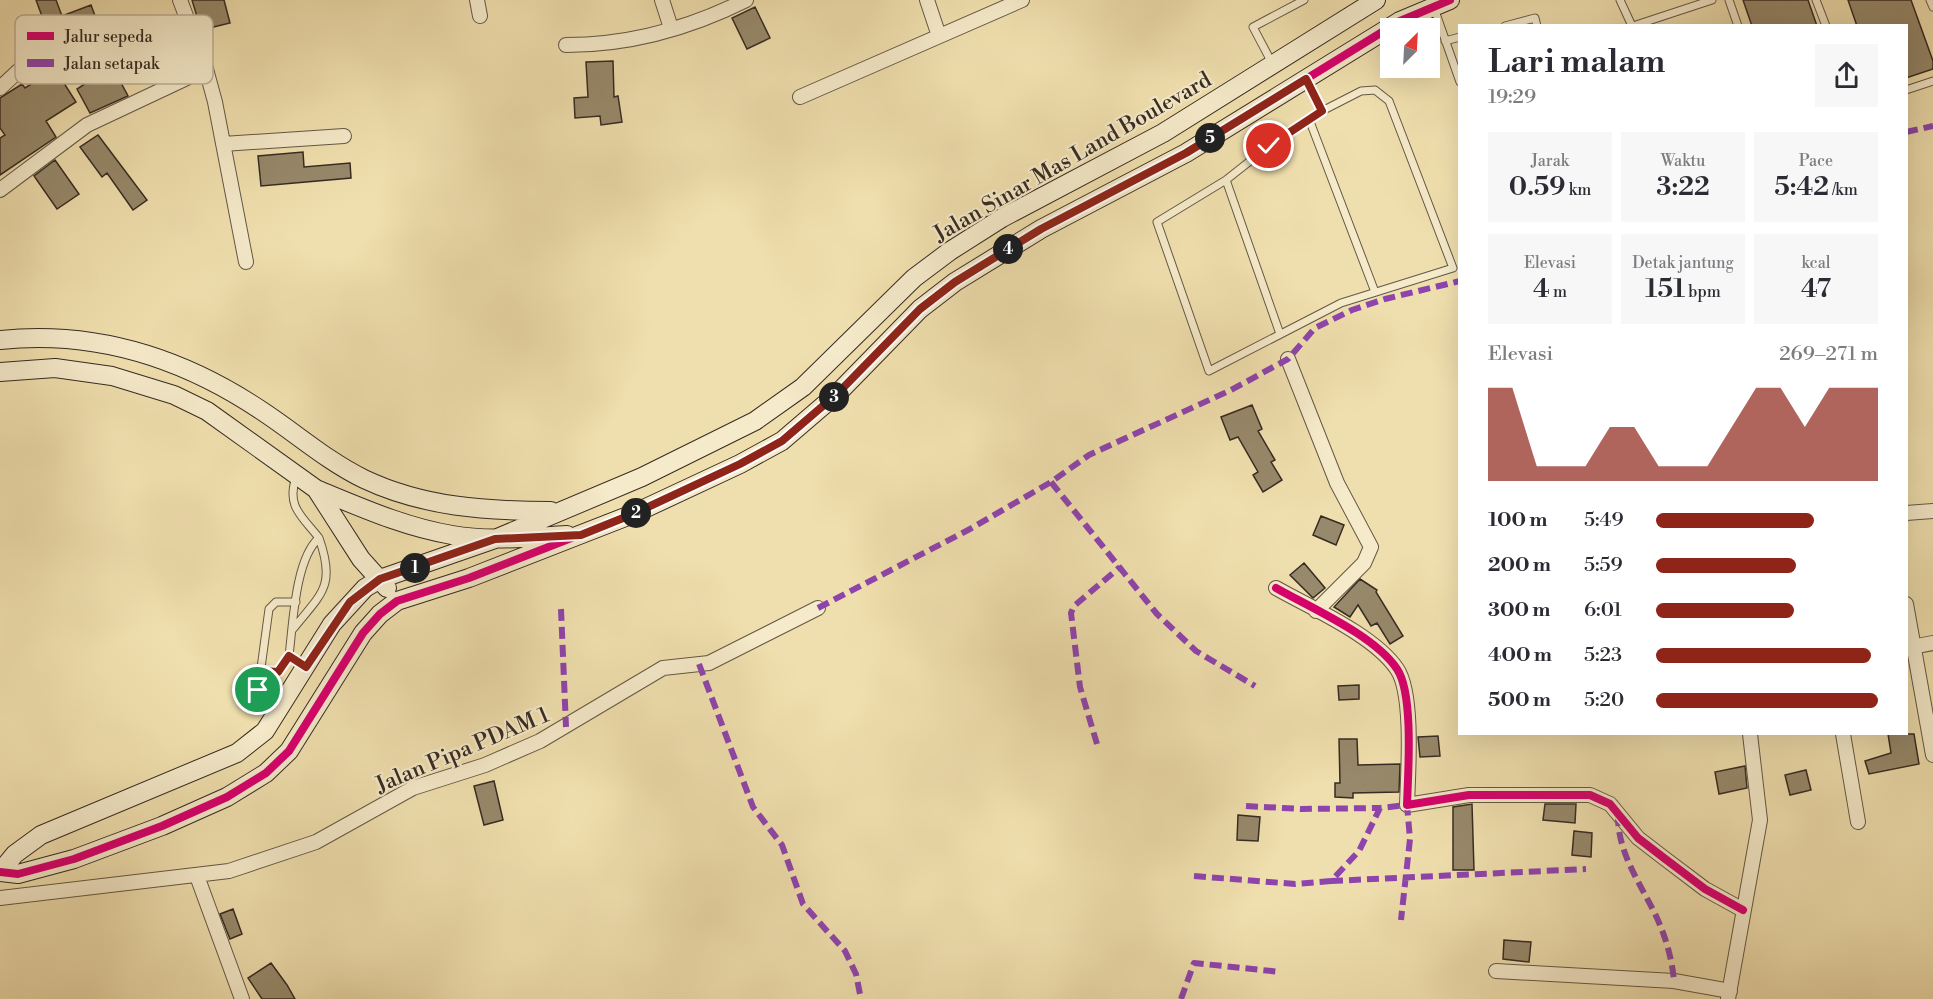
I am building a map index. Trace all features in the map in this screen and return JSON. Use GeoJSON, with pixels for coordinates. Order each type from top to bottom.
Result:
{"type":"FeatureCollection","features":[{"type":"Feature","properties":{"kind":"street"},"geometry":{"type":"LineString","coordinates":[[180,0],[186,15]]}},
{"type":"Feature","properties":{"kind":"street"},"geometry":{"type":"LineString","coordinates":[[477,0],[480,16]]}},
{"type":"Feature","properties":{"kind":"street"},"geometry":{"type":"LineString","coordinates":[[662,0],[671,28]]}},
{"type":"Feature","properties":{"kind":"street"},"geometry":{"type":"LineString","coordinates":[[566,45],[624,42],[728,9],[746,0]]}},
{"type":"Feature","properties":{"kind":"street"},"geometry":{"type":"LineString","coordinates":[[927,0],[939,36]]}},
{"type":"Feature","properties":{"kind":"street"},"geometry":{"type":"LineString","coordinates":[[800,97],[1022,0]]}},
{"type":"Feature","properties":{"kind":"street","name":"Jalan Sinar Mas Land Boulevard"},"geometry":{"type":"LineString","coordinates":[[1,872],[15,854],[41,835],[237,753],[266,731],[350,602],[380,579],[495,539],[642,477],[755,421],[803,387],[914,278],[950,251],[1002,218],[1162,133],[1376,0]]}},
{"type":"Feature","properties":{"kind":"street","name":"Jalan Sinar Mas Land Boulevard"},"geometry":{"type":"LineString","coordinates":[[1,872],[18,874],[40,870],[162,826],[237,791],[266,773],[289,751],[363,633],[380,614],[397,601],[469,578],[581,535],[729,469],[782,441],[838,393],[920,309],[955,282],[1041,229],[1186,153],[1400,21],[1442,3]]}},
{"type":"Feature","properties":{"kind":"street"},"geometry":{"type":"LineString","coordinates":[[1309,43],[1325,66]]}},
{"type":"Feature","properties":{"kind":"street"},"geometry":{"type":"LineString","coordinates":[[0,88],[15,74]]}},
{"type":"Feature","properties":{"kind":"street"},"geometry":{"type":"LineString","coordinates":[[0,190],[87,126],[175,84]]}},
{"type":"Feature","properties":{"kind":"street"},"geometry":{"type":"LineString","coordinates":[[210,84],[224,144],[246,262]]}},
{"type":"Feature","properties":{"kind":"street"},"geometry":{"type":"LineString","coordinates":[[224,144],[344,136]]}},
{"type":"Feature","properties":{"kind":"street","name":"Jalan Sinar Mas Land Boulevard"},"geometry":{"type":"LineString","coordinates":[[0,340],[35,337],[72,338],[152,356],[196,372],[257,407],[338,465],[398,493],[452,507],[506,511],[558,511]]}},
{"type":"Feature","properties":{"kind":"street"},"geometry":{"type":"LineString","coordinates":[[1288,359],[1337,483],[1371,547],[1364,563],[1316,611]]}},
{"type":"Feature","properties":{"kind":"street"},"geometry":{"type":"LineString","coordinates":[[0,372],[55,368],[82,370],[112,376],[174,396],[207,411],[316,489],[389,518],[452,535],[495,539],[581,535]]}},
{"type":"Feature","properties":{"kind":"street"},"geometry":{"type":"LineString","coordinates":[[316,489],[361,559],[397,601]]}},
{"type":"Feature","properties":{"kind":"street"},"geometry":{"type":"LineString","coordinates":[[389,518],[398,493]]}},
{"type":"Feature","properties":{"kind":"street"},"geometry":{"type":"LineString","coordinates":[[1908,513],[1933,511]]}},
{"type":"Feature","properties":{"kind":"street"},"geometry":{"type":"LineString","coordinates":[[1275,588],[1366,641],[1398,671],[1407,703],[1407,805],[1469,795],[1590,795],[1610,804],[1638,837],[1664,858],[1706,889],[1743,910]]}},
{"type":"Feature","properties":{"kind":"street","name":"Jalan Pipa PDAM 1"},"geometry":{"type":"LineString","coordinates":[[0,898],[229,871],[316,842],[413,788],[485,765],[540,741],[663,668],[709,663],[818,608]]}},
{"type":"Feature","properties":{"kind":"street"},"geometry":{"type":"LineString","coordinates":[[1908,626],[1910,647],[1933,754]]}},
{"type":"Feature","properties":{"kind":"street"},"geometry":{"type":"LineString","coordinates":[[1910,647],[1933,643]]}},
{"type":"Feature","properties":{"kind":"street"},"geometry":{"type":"LineString","coordinates":[[266,731],[289,751]]}},
{"type":"Feature","properties":{"kind":"street"},"geometry":{"type":"LineString","coordinates":[[1496,970],[1674,981],[1729,995],[1760,820],[1750,735]]}},
{"type":"Feature","properties":{"kind":"street"},"geometry":{"type":"LineString","coordinates":[[1844,735],[1858,822]]}},
{"type":"Feature","properties":{"kind":"street"},"geometry":{"type":"LineString","coordinates":[[197,876],[242,999]]}},
{"type":"Feature","properties":{"kind":"lane"},"geometry":{"type":"LineString","coordinates":[[1273,65],[1253,27],[1305,0]]}},
{"type":"Feature","properties":{"kind":"lane"},"geometry":{"type":"LineString","coordinates":[[1620,0],[1632,24]]}},
{"type":"Feature","properties":{"kind":"lane"},"geometry":{"type":"LineString","coordinates":[[1639,24],[1712,0]]}},
{"type":"Feature","properties":{"kind":"lane"},"geometry":{"type":"LineString","coordinates":[[1729,0],[1737,24]]}},
{"type":"Feature","properties":{"kind":"lane"},"geometry":{"type":"LineString","coordinates":[[1816,0],[1825,24]]}},
{"type":"Feature","properties":{"kind":"lane"},"geometry":{"type":"LineString","coordinates":[[1930,0],[1933,7]]}},
{"type":"Feature","properties":{"kind":"lane"},"geometry":{"type":"LineString","coordinates":[[1442,3],[1445,41],[1458,77]]}},
{"type":"Feature","properties":{"kind":"lane"},"geometry":{"type":"LineString","coordinates":[[1512,24],[1535,18],[1537,24]]}},
{"type":"Feature","properties":{"kind":"lane"},"geometry":{"type":"LineString","coordinates":[[1445,41],[1458,38]]}},
{"type":"Feature","properties":{"kind":"lane"},"geometry":{"type":"LineString","coordinates":[[1306,79],[1322,111]]}},
{"type":"Feature","properties":{"kind":"lane"},"geometry":{"type":"LineString","coordinates":[[1908,89],[1933,81]]}},
{"type":"Feature","properties":{"kind":"lane"},"geometry":{"type":"LineString","coordinates":[[1375,90],[1389,102],[1453,268],[1341,303],[1209,371],[1157,222],[1226,180],[1309,119],[1361,91],[1375,90]]}},
{"type":"Feature","properties":{"kind":"lane"},"geometry":{"type":"LineString","coordinates":[[1309,119],[1375,292]]}},
{"type":"Feature","properties":{"kind":"lane"},"geometry":{"type":"LineString","coordinates":[[1226,180],[1280,334]]}},
{"type":"Feature","properties":{"kind":"lane"},"geometry":{"type":"LineString","coordinates":[[293,629],[321,595],[328,576],[328,566],[319,538],[294,506],[291,497],[297,475]]}},
{"type":"Feature","properties":{"kind":"lane"},"geometry":{"type":"LineString","coordinates":[[261,671],[278,672],[289,656],[296,602],[307,555],[312,544],[319,538]]}},
{"type":"Feature","properties":{"kind":"lane"},"geometry":{"type":"LineString","coordinates":[[258,690],[269,609],[276,602],[296,602]]}},
{"type":"Feature","properties":{"kind":"lane"},"geometry":{"type":"LineString","coordinates":[[289,656],[306,667]]}},
{"type":"Feature","properties":{"kind":"building"},"geometry":{"type":"Polygon","coordinates":[[[36,0],[56,0],[62,15],[42,15],[36,0]]]}},
{"type":"Feature","properties":{"kind":"building"},"geometry":{"type":"Polygon","coordinates":[[[192,0],[224,0],[230,23],[213,27],[213,15],[196,15],[192,0]]]}},
{"type":"Feature","properties":{"kind":"building"},"geometry":{"type":"Polygon","coordinates":[[[1743,0],[1808,0],[1816,24],[1751,24],[1743,0]]]}},
{"type":"Feature","properties":{"kind":"building"},"geometry":{"type":"Polygon","coordinates":[[[1848,0],[1911,0],[1933,61],[1933,69],[1908,77],[1908,24],[1856,24],[1848,0]]]}},
{"type":"Feature","properties":{"kind":"building"},"geometry":{"type":"Polygon","coordinates":[[[91,5],[95,15],[65,15],[91,5]]]}},
{"type":"Feature","properties":{"kind":"building"},"geometry":{"type":"Polygon","coordinates":[[[755,7],[770,38],[747,49],[732,18],[755,7]]]}},
{"type":"Feature","properties":{"kind":"building"},"geometry":{"type":"Polygon","coordinates":[[[613,61],[614,97],[618,96],[622,122],[601,125],[600,116],[575,118],[574,98],[588,97],[586,62],[613,61]]]}},
{"type":"Feature","properties":{"kind":"building"},"geometry":{"type":"Polygon","coordinates":[[[22,84],[25,88],[31,84],[65,84],[76,102],[46,121],[56,137],[0,175],[0,138],[5,135],[0,128],[0,98],[22,84]]]}},
{"type":"Feature","properties":{"kind":"building"},"geometry":{"type":"Polygon","coordinates":[[[85,84],[122,84],[128,96],[90,113],[77,89],[85,84]]]}},
{"type":"Feature","properties":{"kind":"building"},"geometry":{"type":"Polygon","coordinates":[[[98,135],[147,200],[133,210],[107,173],[102,177],[80,147],[98,135]]]}},
{"type":"Feature","properties":{"kind":"building"},"geometry":{"type":"Polygon","coordinates":[[[303,152],[304,167],[350,163],[351,178],[261,186],[258,156],[303,152]]]}},
{"type":"Feature","properties":{"kind":"building"},"geometry":{"type":"Polygon","coordinates":[[[55,160],[79,194],[57,209],[34,176],[55,160]]]}},
{"type":"Feature","properties":{"kind":"building"},"geometry":{"type":"Polygon","coordinates":[[[1252,405],[1262,429],[1258,431],[1275,460],[1271,462],[1282,480],[1263,492],[1253,475],[1258,472],[1238,437],[1230,440],[1221,417],[1252,405]]]}},
{"type":"Feature","properties":{"kind":"building"},"geometry":{"type":"Polygon","coordinates":[[[1321,516],[1344,525],[1336,545],[1313,535],[1321,516]]]}},
{"type":"Feature","properties":{"kind":"building"},"geometry":{"type":"Polygon","coordinates":[[[1304,563],[1325,588],[1313,598],[1290,575],[1304,563]]]}},
{"type":"Feature","properties":{"kind":"building"},"geometry":{"type":"Polygon","coordinates":[[[1360,579],[1377,590],[1376,592],[1403,636],[1390,644],[1377,623],[1371,626],[1358,605],[1350,617],[1334,607],[1360,579]]]}},
{"type":"Feature","properties":{"kind":"building"},"geometry":{"type":"Polygon","coordinates":[[[1359,685],[1359,699],[1339,700],[1338,686],[1359,685]]]}},
{"type":"Feature","properties":{"kind":"building"},"geometry":{"type":"Polygon","coordinates":[[[1914,734],[1919,764],[1869,774],[1865,761],[1891,753],[1888,735],[1914,734]]]}},
{"type":"Feature","properties":{"kind":"building"},"geometry":{"type":"Polygon","coordinates":[[[1438,736],[1440,756],[1420,757],[1418,737],[1438,736]]]}},
{"type":"Feature","properties":{"kind":"building"},"geometry":{"type":"Polygon","coordinates":[[[1339,739],[1357,739],[1358,765],[1400,764],[1399,792],[1353,793],[1353,798],[1335,797],[1335,783],[1340,783],[1339,739]]]}},
{"type":"Feature","properties":{"kind":"building"},"geometry":{"type":"Polygon","coordinates":[[[1745,766],[1747,788],[1719,794],[1715,772],[1745,766]]]}},
{"type":"Feature","properties":{"kind":"building"},"geometry":{"type":"Polygon","coordinates":[[[1806,770],[1811,790],[1790,795],[1785,775],[1806,770]]]}},
{"type":"Feature","properties":{"kind":"building"},"geometry":{"type":"Polygon","coordinates":[[[494,781],[503,820],[484,825],[474,786],[494,781]]]}},
{"type":"Feature","properties":{"kind":"building"},"geometry":{"type":"Polygon","coordinates":[[[1472,804],[1474,870],[1453,870],[1453,807],[1472,804]]]}},
{"type":"Feature","properties":{"kind":"building"},"geometry":{"type":"Polygon","coordinates":[[[1545,804],[1576,804],[1575,823],[1543,820],[1545,804]]]}},
{"type":"Feature","properties":{"kind":"building"},"geometry":{"type":"Polygon","coordinates":[[[1238,815],[1260,817],[1258,841],[1237,840],[1238,815]]]}},
{"type":"Feature","properties":{"kind":"building"},"geometry":{"type":"Polygon","coordinates":[[[1574,831],[1592,833],[1591,857],[1572,855],[1574,831]]]}},
{"type":"Feature","properties":{"kind":"building"},"geometry":{"type":"Polygon","coordinates":[[[233,909],[242,934],[230,939],[220,914],[233,909]]]}},
{"type":"Feature","properties":{"kind":"building"},"geometry":{"type":"Polygon","coordinates":[[[1504,940],[1531,942],[1529,962],[1503,959],[1504,940]]]}},
{"type":"Feature","properties":{"kind":"building"},"geometry":{"type":"Polygon","coordinates":[[[271,963],[295,999],[262,999],[248,978],[271,963]]]}},
{"type":"Feature","properties":{"kind":"marked path"},"geometry":{"type":"LineString","coordinates":[[1908,132],[1933,126]]}},
{"type":"Feature","properties":{"kind":"marked path"},"geometry":{"type":"LineString","coordinates":[[818,608],[970,529],[1051,482],[1089,455],[1231,390],[1288,359],[1315,328],[1352,310],[1385,299],[1458,281]]}},
{"type":"Feature","properties":{"kind":"marked path"},"geometry":{"type":"LineString","coordinates":[[1051,482],[1157,614],[1196,651],[1255,686]]}},
{"type":"Feature","properties":{"kind":"marked path"},"geometry":{"type":"LineString","coordinates":[[1097,744],[1080,687],[1071,613],[1074,606],[1120,567]]}},
{"type":"Feature","properties":{"kind":"marked path"},"geometry":{"type":"LineString","coordinates":[[561,609],[566,727]]}},
{"type":"Feature","properties":{"kind":"marked path"},"geometry":{"type":"LineString","coordinates":[[699,664],[753,807],[782,845],[803,904],[845,951],[856,974],[861,999]]}},
{"type":"Feature","properties":{"kind":"marked path"},"geometry":{"type":"LineString","coordinates":[[1194,876],[1295,884],[1331,881],[1359,851],[1380,808],[1407,805],[1410,839],[1401,920]]}},
{"type":"Feature","properties":{"kind":"marked path"},"geometry":{"type":"LineString","coordinates":[[1246,806],[1302,809],[1380,808]]}},
{"type":"Feature","properties":{"kind":"marked path"},"geometry":{"type":"LineString","coordinates":[[1618,814],[1621,842],[1663,933],[1674,981]]}},
{"type":"Feature","properties":{"kind":"marked path"},"geometry":{"type":"LineString","coordinates":[[1331,881],[1586,869]]}},
{"type":"Feature","properties":{"kind":"marked path"},"geometry":{"type":"LineString","coordinates":[[1181,999],[1194,963],[1281,972]]}},
{"type":"Feature","properties":{"kind":"cycle path"},"geometry":{"type":"LineString","coordinates":[[0,872],[18,874],[74,859],[162,826],[227,797],[266,773],[289,751],[363,633],[380,614],[397,601],[469,578],[633,514],[740,464],[782,441],[838,393],[920,309],[955,282],[1041,229],[1186,153],[1400,21],[1450,0]]}},
{"type":"Feature","properties":{"kind":"cycle path"},"geometry":{"type":"LineString","coordinates":[[1276,588],[1358,634],[1387,657],[1397,669],[1406,696],[1408,715],[1407,805],[1469,795],[1590,795],[1610,804],[1638,838],[1705,889],[1743,910]]}},
{"type":"Feature","properties":{"kind":"route"},"geometry":{"type":"LineString","coordinates":[[258,690],[261,671],[278,672],[285,665],[289,656],[306,667],[332,624],[350,602],[365,588],[380,579],[495,539],[581,535],[633,514],[740,464],[782,441],[838,393],[891,336],[920,309],[955,282],[1041,229],[1186,153],[1306,79],[1322,111],[1269,146]]}}]}
